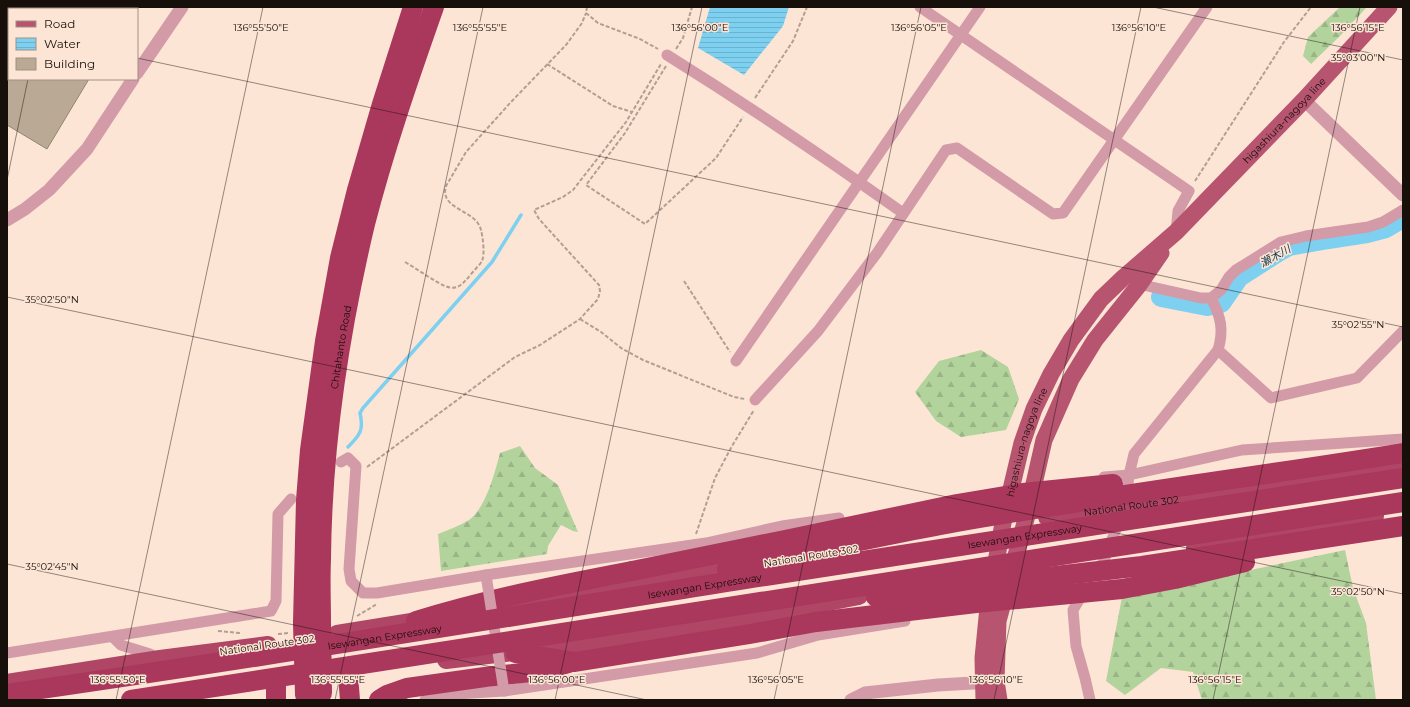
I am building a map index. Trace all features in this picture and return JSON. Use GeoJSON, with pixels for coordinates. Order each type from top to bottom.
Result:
{"type":"FeatureCollection","features":[{"type":"Feature","properties":{"kind":"highway","name":"Chitahanto Road"},"geometry":{"type":"LineString","coordinates":[[314,697],[306,500],[310,450],[327,333],[340,258],[357,190],[382,104],[413,7]]}},
{"type":"Feature","properties":{"kind":"highway","name":"Chitahanto Road"},"geometry":{"type":"LineString","coordinates":[[312,623],[321,558],[327,450],[332,404],[350,291],[366,224],[384,159],[414,62],[434,7]]}},
{"type":"Feature","properties":{"kind":"highway"},"geometry":{"type":"LineString","coordinates":[[519,615],[772,559],[904,532],[1061,505],[1403,453]]}},
{"type":"Feature","properties":{"kind":"highway"},"geometry":{"type":"LineString","coordinates":[[416,621],[497,598],[956,504],[997,497],[1060,489],[1338,464]]}},
{"type":"Feature","properties":{"kind":"highway","name":"National Route 302"},"geometry":{"type":"LineString","coordinates":[[7,682],[346,633],[1026,519],[1403,468]]}},
{"type":"Feature","properties":{"kind":"highway","name":"Isewangan Expressway"},"geometry":{"type":"LineString","coordinates":[[7,694],[1403,478]]}},
{"type":"Feature","properties":{"kind":"highway"},"geometry":{"type":"LineString","coordinates":[[131,700],[1403,502]]}},
{"type":"Feature","properties":{"kind":"highway"},"geometry":{"type":"LineString","coordinates":[[189,700],[276,693],[348,675],[458,659],[652,636],[851,597],[1102,565],[1403,512]]}},
{"type":"Feature","properties":{"kind":"highway"},"geometry":{"type":"LineString","coordinates":[[637,621],[731,613],[1070,576],[1214,556],[1403,526]]}},
{"type":"Feature","properties":{"kind":"highway"},"geometry":{"type":"LineString","coordinates":[[379,700],[387,695],[407,688],[541,671],[575,662],[816,622],[976,603],[1122,589],[1175,579],[1381,529]]}},
{"type":"Feature","properties":{"kind":"highway"},"geometry":{"type":"LineString","coordinates":[[346,633],[350,700]]}},
{"type":"Feature","properties":{"kind":"highway"},"geometry":{"type":"LineString","coordinates":[[276,644],[276,693]]}},
{"type":"Feature","properties":{"kind":"highway"},"geometry":{"type":"LineString","coordinates":[[516,653],[575,662]]}},
{"type":"Feature","properties":{"kind":"main road","name":"higashiura-nagoya line"},"geometry":{"type":"LineString","coordinates":[[999,700],[989,682],[983,658],[992,579],[1003,523],[1022,443],[1034,409],[1051,374],[1071,340],[1101,299],[1176,232],[1304,100],[1389,7]]}},
{"type":"Feature","properties":{"kind":"main road","name":"higashiura-nagoya line"},"geometry":{"type":"LineString","coordinates":[[984,700],[989,682],[998,621],[1026,519],[1044,440],[1071,378],[1095,340],[1139,285],[1176,232]]}},
{"type":"Feature","properties":{"kind":"street"},"geometry":{"type":"LineString","coordinates":[[138,73],[182,7]]}},
{"type":"Feature","properties":{"kind":"street"},"geometry":{"type":"LineString","coordinates":[[920,7],[1189,191],[1178,211],[1176,232]]}},
{"type":"Feature","properties":{"kind":"street"},"geometry":{"type":"LineString","coordinates":[[736,361],[980,7]]}},
{"type":"Feature","properties":{"kind":"street"},"geometry":{"type":"LineString","coordinates":[[755,400],[818,331],[878,253],[902,213],[946,150],[957,148],[1053,214],[1063,213],[1207,7]]}},
{"type":"Feature","properties":{"kind":"street"},"geometry":{"type":"LineString","coordinates":[[670,56],[860,182],[902,213]]}},
{"type":"Feature","properties":{"kind":"street"},"geometry":{"type":"LineString","coordinates":[[7,220],[25,209],[49,190],[78,160],[87,149],[132,80]]}},
{"type":"Feature","properties":{"kind":"street"},"geometry":{"type":"LineString","coordinates":[[1304,100],[1403,195]]}},
{"type":"Feature","properties":{"kind":"street"},"geometry":{"type":"LineString","coordinates":[[1090,700],[1076,646],[1073,610],[1102,565],[1126,506],[1129,475],[1134,454],[1218,350],[1222,328],[1214,303],[1229,277],[1236,270],[1281,242],[1306,236],[1368,227],[1383,222],[1403,210]]}},
{"type":"Feature","properties":{"kind":"street"},"geometry":{"type":"LineString","coordinates":[[1123,278],[1139,285],[1201,298],[1214,303]]}},
{"type":"Feature","properties":{"kind":"street"},"geometry":{"type":"LineString","coordinates":[[1218,350],[1271,398],[1358,378],[1403,332]]}},
{"type":"Feature","properties":{"kind":"street"},"geometry":{"type":"LineString","coordinates":[[1034,485],[1129,475],[1242,450],[1403,439]]}},
{"type":"Feature","properties":{"kind":"street"},"geometry":{"type":"LineString","coordinates":[[340,462],[348,458],[356,466],[349,569],[351,581],[363,593],[377,593],[486,575],[706,543],[782,526],[839,518]]}},
{"type":"Feature","properties":{"kind":"street"},"geometry":{"type":"LineString","coordinates":[[7,653],[271,611],[276,601],[278,514],[291,499]]}},
{"type":"Feature","properties":{"kind":"street"},"geometry":{"type":"LineString","coordinates":[[486,575],[504,691]]}},
{"type":"Feature","properties":{"kind":"street"},"geometry":{"type":"LineString","coordinates":[[425,700],[440,695],[504,691],[757,653],[818,635],[988,607]]}},
{"type":"Feature","properties":{"kind":"street"},"geometry":{"type":"LineString","coordinates":[[113,637],[121,645],[150,654],[160,659]]}},
{"type":"Feature","properties":{"kind":"street"},"geometry":{"type":"LineString","coordinates":[[851,700],[865,694],[938,685],[989,682]]}},
{"type":"Feature","properties":{"kind":"path"},"geometry":{"type":"LineString","coordinates":[[405,262],[438,283],[450,288],[455,288],[461,285],[482,261],[483,254],[481,230],[474,218],[449,202],[445,197],[444,192],[446,186],[466,152],[511,102],[566,45],[582,23],[587,7]]}},
{"type":"Feature","properties":{"kind":"path"},"geometry":{"type":"LineString","coordinates":[[356,473],[363,470],[515,357],[540,345],[580,319],[598,299],[600,291],[599,285],[539,219],[534,210],[563,197],[574,190],[626,122],[683,38],[692,7]]}},
{"type":"Feature","properties":{"kind":"path"},"geometry":{"type":"LineString","coordinates":[[670,56],[668,62],[625,133],[586,185],[645,224],[716,158],[793,41],[807,7]]}},
{"type":"Feature","properties":{"kind":"path"},"geometry":{"type":"LineString","coordinates":[[1189,191],[1284,42],[1311,7]]}},
{"type":"Feature","properties":{"kind":"path"},"geometry":{"type":"LineString","coordinates":[[586,13],[598,23],[640,39],[670,56]]}},
{"type":"Feature","properties":{"kind":"path"},"geometry":{"type":"LineString","coordinates":[[547,64],[613,106],[632,112]]}},
{"type":"Feature","properties":{"kind":"path"},"geometry":{"type":"LineString","coordinates":[[684,281],[736,361]]}},
{"type":"Feature","properties":{"kind":"path"},"geometry":{"type":"LineString","coordinates":[[580,319],[601,332],[621,348],[643,360],[734,397],[755,400],[754,412],[732,446],[715,478],[693,544]]}},
{"type":"Feature","properties":{"kind":"green space"},"geometry":{"type":"Polygon","coordinates":[[[1340,7],[1367,7],[1311,64],[1303,56],[1308,37],[1340,7]]]}},
{"type":"Feature","properties":{"kind":"green space"},"geometry":{"type":"Polygon","coordinates":[[[981,350],[1008,367],[1019,399],[1006,430],[961,437],[936,421],[915,392],[939,361],[981,350]]]}},
{"type":"Feature","properties":{"kind":"green space"},"geometry":{"type":"Polygon","coordinates":[[[520,446],[535,468],[558,485],[578,532],[561,525],[548,546],[547,554],[441,571],[438,534],[469,520],[475,514],[485,499],[500,453],[520,446]]]}},
{"type":"Feature","properties":{"kind":"green space"},"geometry":{"type":"Polygon","coordinates":[[[1345,550],[1353,588],[1366,623],[1376,700],[1202,700],[1193,672],[1161,668],[1125,695],[1106,681],[1122,597],[1345,550]]]}},
{"type":"Feature","properties":{"kind":"water"},"geometry":{"type":"Polygon","coordinates":[[[710,7],[789,7],[783,26],[744,75],[698,48],[710,7]]]}},
{"type":"Feature","properties":{"kind":"building"},"geometry":{"type":"Polygon","coordinates":[[[7,79],[88,80],[47,149],[7,125],[7,79]]]}},
{"type":"Feature","properties":{"kind":"waterway"},"geometry":{"type":"LineString","coordinates":[[348,447],[356,439],[360,432],[362,424],[360,413],[363,408],[492,262],[521,215]]}},
{"type":"Feature","properties":{"kind":"waterway","name":"瀬木川"},"geometry":{"type":"LineString","coordinates":[[1161,297],[1207,306],[1221,303],[1239,277],[1289,246],[1367,233],[1386,228],[1403,218]]}}]}
